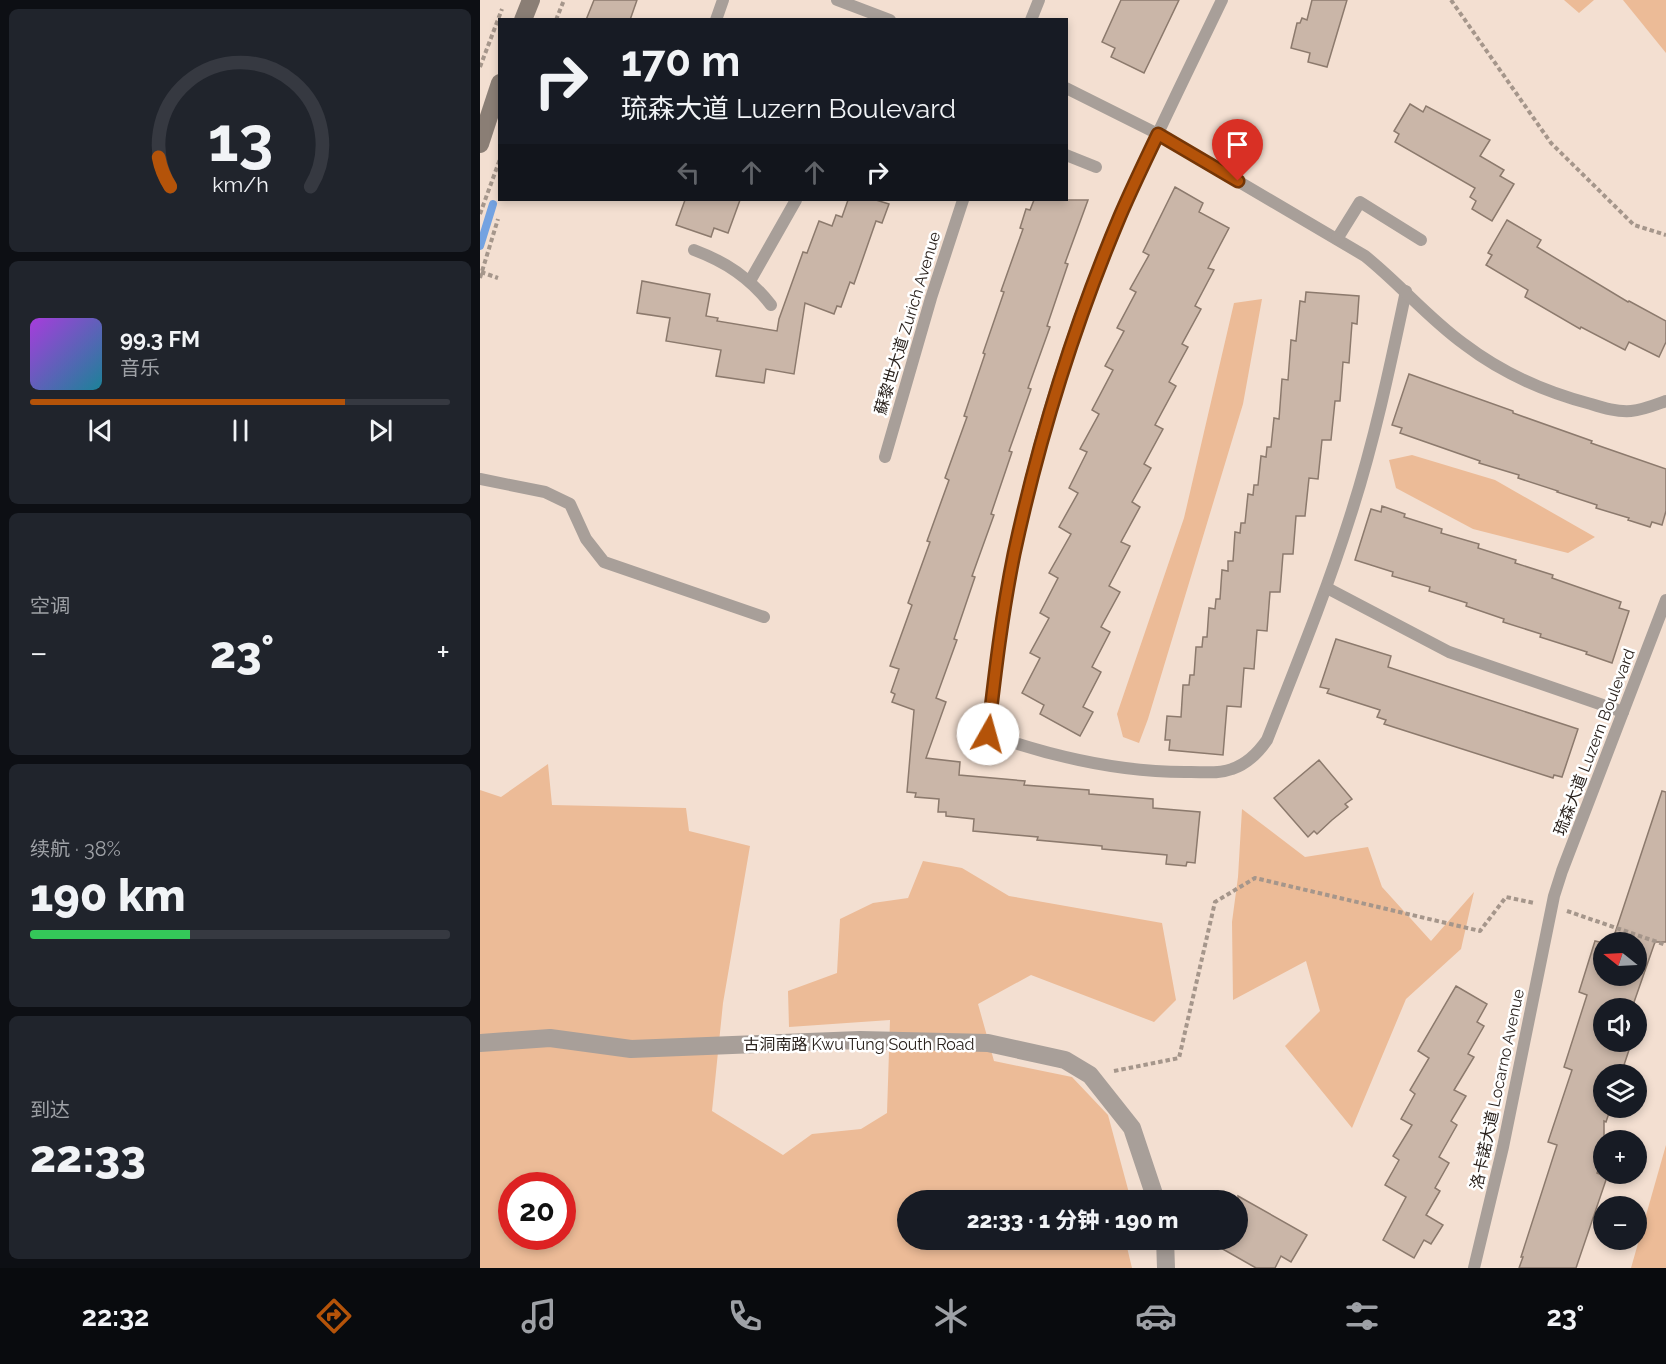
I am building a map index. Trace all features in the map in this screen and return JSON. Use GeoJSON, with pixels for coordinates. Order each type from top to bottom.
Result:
{"type":"FeatureCollection","features":[{"type":"Feature","properties":{"kind":"street"},"geometry":{"type":"LineString","coordinates":[[524,18],[531,0]]}},
{"type":"Feature","properties":{"kind":"street"},"geometry":{"type":"LineString","coordinates":[[480,144],[498,89]]}},
{"type":"Feature","properties":{"kind":"street","name":"古洞南路 Kwu Tung South Road"},"geometry":{"type":"LineString","coordinates":[[480,1042],[550,1038],[631,1049],[860,1040],[988,1043],[1065,1060],[1090,1076],[1132,1128],[1153,1190]]}},
{"type":"Feature","properties":{"kind":"street"},"geometry":{"type":"LineString","coordinates":[[1165,1250],[1166,1268]]}},
{"type":"Feature","properties":{"kind":"lane"},"geometry":{"type":"LineString","coordinates":[[717,18],[723,0]]}},
{"type":"Feature","properties":{"kind":"lane"},"geometry":{"type":"LineString","coordinates":[[837,0],[868,16]]}},
{"type":"Feature","properties":{"kind":"lane"},"geometry":{"type":"LineString","coordinates":[[1032,18],[1039,0]]}},
{"type":"Feature","properties":{"kind":"lane"},"geometry":{"type":"LineString","coordinates":[[1222,0],[1120,215],[1087,298],[1058,383],[1014,556],[999,645],[988,734],[1024,747],[1111,766],[1179,772],[1219,772],[1236,767],[1251,758],[1267,740],[1327,588],[1372,441],[1406,291]]}},
{"type":"Feature","properties":{"kind":"lane"},"geometry":{"type":"LineString","coordinates":[[1068,89],[1158,134],[1365,256],[1406,291],[1438,323],[1464,344],[1509,373],[1544,390],[1616,411],[1632,411],[1666,401]]}},
{"type":"Feature","properties":{"kind":"lane"},"geometry":{"type":"LineString","coordinates":[[1068,155],[1096,167]]}},
{"type":"Feature","properties":{"kind":"lane"},"geometry":{"type":"LineString","coordinates":[[750,281],[795,201]]}},
{"type":"Feature","properties":{"kind":"lane","name":"蘇黎世大道 Zurich Avenue"},"geometry":{"type":"LineString","coordinates":[[885,457],[913,354],[963,201]]}},
{"type":"Feature","properties":{"kind":"lane"},"geometry":{"type":"LineString","coordinates":[[1337,239],[1360,202],[1421,240]]}},
{"type":"Feature","properties":{"kind":"lane"},"geometry":{"type":"LineString","coordinates":[[694,250],[724,262],[750,281],[771,305]]}},
{"type":"Feature","properties":{"kind":"lane"},"geometry":{"type":"LineString","coordinates":[[480,479],[545,492],[570,504],[586,539],[604,562],[764,617]]}},
{"type":"Feature","properties":{"kind":"lane"},"geometry":{"type":"LineString","coordinates":[[1327,588],[1449,652],[1623,712]]}},
{"type":"Feature","properties":{"kind":"lane","name":"琉森大道 Luzern Boulevard"},"geometry":{"type":"LineString","coordinates":[[1551,906],[1562,871],[1666,600]]}},
{"type":"Feature","properties":{"kind":"lane","name":"洛卡諾大道 Locarno Avenue"},"geometry":{"type":"LineString","coordinates":[[1474,1268],[1503,1147],[1551,906]]}},
{"type":"Feature","properties":{"kind":"path"},"geometry":{"type":"LineString","coordinates":[[498,18],[505,0]]}},
{"type":"Feature","properties":{"kind":"path"},"geometry":{"type":"LineString","coordinates":[[556,18],[564,0]]}},
{"type":"Feature","properties":{"kind":"path"},"geometry":{"type":"LineString","coordinates":[[1451,0],[1551,143],[1634,225],[1666,235]]}},
{"type":"Feature","properties":{"kind":"path"},"geometry":{"type":"LineString","coordinates":[[480,67],[498,19]]}},
{"type":"Feature","properties":{"kind":"path"},"geometry":{"type":"LineString","coordinates":[[480,214],[498,164]]}},
{"type":"Feature","properties":{"kind":"path"},"geometry":{"type":"LineString","coordinates":[[480,278],[498,219]]}},
{"type":"Feature","properties":{"kind":"path"},"geometry":{"type":"LineString","coordinates":[[481,272],[498,278]]}},
{"type":"Feature","properties":{"kind":"path"},"geometry":{"type":"LineString","coordinates":[[1090,1076],[1179,1058],[1215,902],[1255,878],[1480,931],[1506,897],[1551,906],[1666,945]]}},
{"type":"Feature","properties":{"kind":"shaded area"},"geometry":{"type":"Polygon","coordinates":[[[1564,0],[1594,0],[1579,13],[1564,0]]]}},
{"type":"Feature","properties":{"kind":"shaded area"},"geometry":{"type":"Polygon","coordinates":[[[1623,0],[1666,0],[1666,53],[1623,0]]]}},
{"type":"Feature","properties":{"kind":"shaded area"},"geometry":{"type":"Polygon","coordinates":[[[1262,299],[1243,404],[1139,743],[1123,737],[1117,714],[1184,518],[1234,303],[1262,299]]]}},
{"type":"Feature","properties":{"kind":"shaded area"},"geometry":{"type":"Polygon","coordinates":[[[1412,455],[1495,480],[1595,537],[1568,553],[1473,529],[1396,488],[1389,460],[1412,455]]]}},
{"type":"Feature","properties":{"kind":"shaded area"},"geometry":{"type":"Polygon","coordinates":[[[548,764],[552,805],[686,808],[689,831],[750,846],[723,1003],[712,1111],[783,1155],[812,1134],[861,1129],[887,1113],[890,1020],[789,1027],[788,991],[837,973],[840,919],[873,903],[908,898],[923,861],[962,868],[1009,896],[1162,923],[1176,1000],[1154,1022],[1031,975],[978,1004],[994,1061],[1072,1077],[1108,1115],[1128,1190],[897,1190],[897,1250],[1128,1250],[1132,1268],[480,1268],[480,790],[501,797],[548,764]]]}},
{"type":"Feature","properties":{"kind":"shaded area"},"geometry":{"type":"Polygon","coordinates":[[[1242,809],[1305,857],[1368,847],[1382,887],[1431,941],[1474,892],[1461,949],[1406,999],[1352,1128],[1285,1046],[1320,1011],[1306,961],[1233,1000],[1232,922],[1238,877],[1242,809]]]}},
{"type":"Feature","properties":{"kind":"shaded area"},"geometry":{"type":"Polygon","coordinates":[[[1666,1145],[1666,1268],[1631,1268],[1636,1250],[1647,1250],[1647,1212],[1666,1145]]]}},
{"type":"Feature","properties":{"kind":"building"},"geometry":{"type":"Polygon","coordinates":[[[594,0],[637,0],[631,18],[587,18],[594,0]]]}},
{"type":"Feature","properties":{"kind":"building"},"geometry":{"type":"Polygon","coordinates":[[[1121,0],[1179,0],[1144,73],[1111,57],[1115,48],[1102,42],[1121,0]]]}},
{"type":"Feature","properties":{"kind":"building"},"geometry":{"type":"Polygon","coordinates":[[[1312,0],[1347,0],[1327,67],[1308,62],[1310,53],[1291,48],[1297,23],[1300,23],[1302,18],[1307,20],[1312,0]]]}},
{"type":"Feature","properties":{"kind":"building"},"geometry":{"type":"Polygon","coordinates":[[[1410,104],[1423,112],[1426,106],[1490,140],[1480,156],[1504,170],[1500,176],[1514,184],[1492,221],[1472,209],[1476,201],[1470,197],[1475,188],[1395,142],[1399,134],[1394,131],[1410,104]]]}},
{"type":"Feature","properties":{"kind":"building"},"geometry":{"type":"Polygon","coordinates":[[[1175,187],[1203,203],[1199,212],[1229,228],[1208,268],[1214,270],[1195,306],[1201,309],[1182,344],[1188,347],[1169,382],[1176,386],[1155,425],[1163,429],[1144,464],[1151,468],[1132,502],[1140,507],[1121,542],[1130,546],[1109,586],[1120,592],[1101,627],[1110,632],[1092,667],[1101,672],[1083,707],[1093,712],[1080,736],[1040,714],[1044,705],[1022,693],[1040,658],[1030,653],[1049,618],[1040,613],[1058,578],[1049,573],[1071,534],[1059,527],[1078,493],[1069,488],[1087,452],[1080,449],[1099,414],[1092,410],[1113,370],[1105,366],[1124,331],[1117,328],[1136,292],[1130,289],[1149,255],[1143,252],[1175,187]]]}},
{"type":"Feature","properties":{"kind":"building"},"geometry":{"type":"Polygon","coordinates":[[[1088,200],[1065,263],[1068,264],[1047,326],[1050,327],[1028,388],[1031,389],[1009,451],[1012,452],[991,514],[994,515],[972,576],[975,577],[954,639],[957,640],[936,698],[946,702],[926,758],[960,762],[959,775],[1025,781],[1024,785],[1089,790],[1089,794],[1153,799],[1153,808],[1200,812],[1195,863],[1187,862],[1186,866],[1166,864],[1167,855],[1037,840],[1038,837],[973,831],[974,819],[946,816],[946,812],[938,812],[939,799],[915,797],[916,793],[907,792],[914,710],[892,702],[895,694],[891,692],[899,669],[890,666],[912,605],[908,603],[949,480],[945,478],[967,417],[964,416],[1004,292],[1001,291],[1023,229],[1020,228],[1026,209],[1030,210],[1034,201],[1088,200]]]}},
{"type":"Feature","properties":{"kind":"building"},"geometry":{"type":"Polygon","coordinates":[[[685,201],[740,201],[728,233],[714,228],[711,237],[676,225],[685,201]]]}},
{"type":"Feature","properties":{"kind":"building"},"geometry":{"type":"Polygon","coordinates":[[[848,201],[879,201],[889,204],[882,223],[876,221],[854,284],[850,282],[841,307],[837,306],[834,314],[805,303],[794,374],[766,369],[764,383],[716,376],[721,350],[666,341],[670,318],[637,313],[642,281],[710,294],[706,316],[718,318],[717,321],[777,331],[779,319],[803,252],[807,253],[819,221],[832,226],[836,215],[842,217],[848,201]]]}},
{"type":"Feature","properties":{"kind":"building"},"geometry":{"type":"Polygon","coordinates":[[[1507,220],[1541,240],[1537,247],[1628,302],[1666,321],[1666,342],[1659,357],[1629,342],[1625,350],[1581,327],[1580,329],[1525,297],[1528,290],[1486,265],[1492,255],[1488,253],[1507,220]]]}},
{"type":"Feature","properties":{"kind":"building"},"geometry":{"type":"Polygon","coordinates":[[[1306,292],[1359,296],[1357,324],[1352,323],[1349,363],[1343,362],[1340,401],[1335,401],[1331,440],[1322,440],[1318,479],[1309,478],[1305,516],[1296,516],[1293,554],[1283,554],[1280,592],[1270,592],[1267,631],[1257,630],[1254,669],[1244,668],[1241,707],[1227,706],[1223,755],[1169,750],[1170,740],[1165,740],[1167,716],[1181,717],[1183,685],[1189,685],[1190,675],[1194,675],[1196,647],[1202,647],[1203,637],[1207,637],[1209,608],[1215,609],[1216,599],[1220,599],[1222,570],[1228,571],[1228,561],[1233,561],[1235,532],[1240,533],[1241,523],[1245,523],[1248,494],[1253,495],[1254,485],[1258,485],[1261,456],[1266,457],[1267,447],[1271,447],[1274,418],[1279,419],[1282,379],[1288,380],[1291,340],[1296,341],[1300,301],[1305,302],[1306,292]]]}},
{"type":"Feature","properties":{"kind":"building"},"geometry":{"type":"Polygon","coordinates":[[[1409,374],[1666,469],[1666,511],[1662,525],[1652,522],[1650,527],[1628,520],[1629,518],[1596,508],[1597,505],[1518,478],[1519,475],[1479,463],[1480,461],[1400,433],[1402,428],[1392,425],[1409,374]]]}},
{"type":"Feature","properties":{"kind":"building"},"geometry":{"type":"Polygon","coordinates":[[[1382,506],[1405,514],[1404,517],[1442,529],[1441,533],[1479,544],[1478,548],[1516,560],[1515,563],[1553,575],[1552,578],[1621,602],[1619,608],[1629,611],[1612,663],[1586,654],[1587,652],[1540,637],[1541,634],[1503,622],[1504,619],[1466,606],[1467,603],[1429,591],[1430,587],[1392,576],[1393,572],[1355,560],[1371,509],[1381,512],[1382,506]]]}},
{"type":"Feature","properties":{"kind":"building"},"geometry":{"type":"Polygon","coordinates":[[[1336,639],[1391,656],[1388,667],[1578,729],[1562,777],[1554,775],[1553,778],[1384,724],[1386,720],[1377,717],[1380,710],[1327,693],[1329,689],[1320,687],[1336,639]]]}},
{"type":"Feature","properties":{"kind":"building"},"geometry":{"type":"Polygon","coordinates":[[[1319,760],[1352,799],[1345,804],[1348,807],[1317,834],[1314,831],[1308,837],[1274,798],[1319,760]]]}},
{"type":"Feature","properties":{"kind":"building"},"geometry":{"type":"Polygon","coordinates":[[[1662,791],[1666,792],[1666,942],[1655,942],[1647,965],[1647,932],[1615,932],[1662,791]]]}},
{"type":"Feature","properties":{"kind":"building"},"geometry":{"type":"Polygon","coordinates":[[[1593,947],[1593,986],[1640,986],[1635,998],[1593,998],[1593,1052],[1628,1052],[1624,1064],[1593,1064],[1593,1118],[1607,1118],[1606,1122],[1604,1121],[1604,1130],[1593,1130],[1593,1184],[1605,1184],[1601,1196],[1593,1196],[1593,1218],[1576,1268],[1519,1268],[1557,1145],[1548,1142],[1572,1070],[1564,1067],[1587,995],[1579,992],[1593,947]]]}},
{"type":"Feature","properties":{"kind":"building"},"geometry":{"type":"Polygon","coordinates":[[[1456,986],[1487,1004],[1477,1022],[1484,1026],[1468,1054],[1474,1057],[1454,1090],[1466,1096],[1451,1121],[1457,1125],[1439,1157],[1449,1163],[1435,1188],[1440,1191],[1426,1215],[1443,1225],[1431,1244],[1424,1240],[1414,1258],[1383,1240],[1406,1197],[1385,1185],[1399,1160],[1393,1156],[1412,1125],[1401,1119],[1415,1094],[1410,1090],[1429,1058],[1418,1051],[1456,986]]]}},
{"type":"Feature","properties":{"kind":"building"},"geometry":{"type":"Polygon","coordinates":[[[1248,1202],[1307,1235],[1291,1262],[1281,1256],[1275,1268],[1256,1268],[1224,1250],[1248,1250],[1248,1202]]]}},
{"type":"Feature","properties":{"kind":"waterway"},"geometry":{"type":"LineString","coordinates":[[480,246],[493,204]]}},
{"type":"Feature","properties":{"kind":"route"},"geometry":{"type":"LineString","coordinates":[[988,734],[999,645],[1014,556],[1034,469],[1058,383],[1087,298],[1120,215],[1158,134],[1238,181]]}}]}
